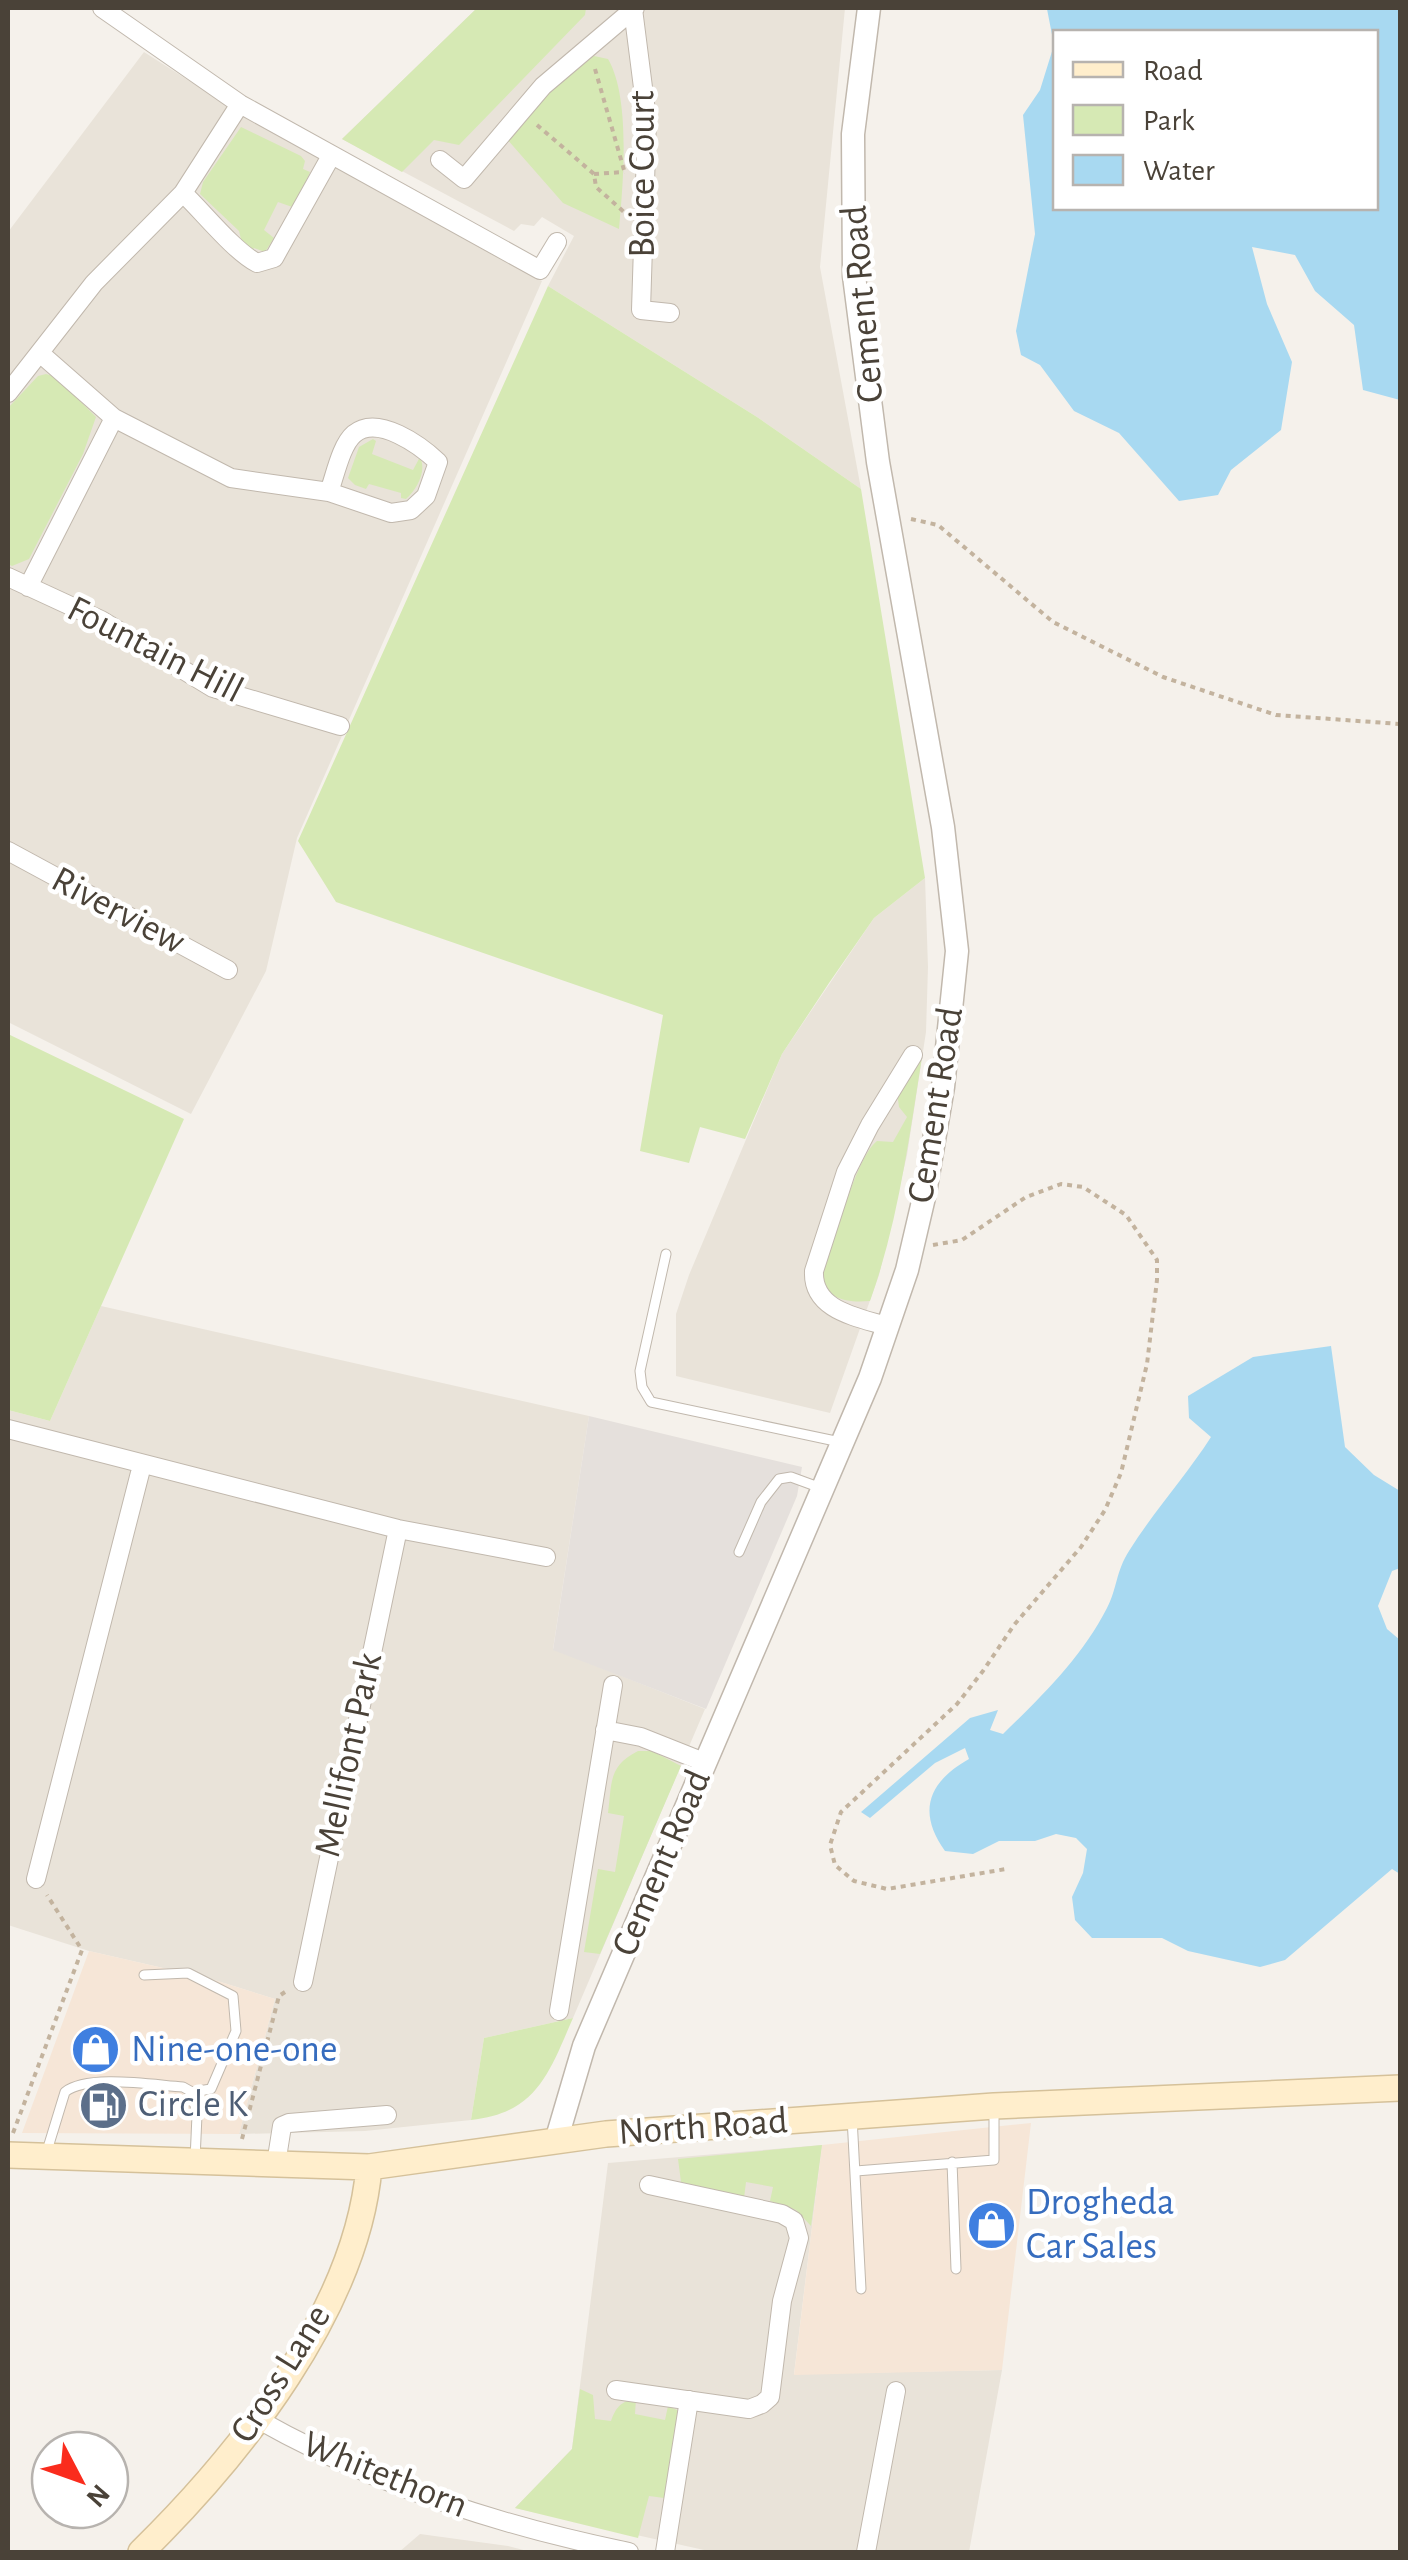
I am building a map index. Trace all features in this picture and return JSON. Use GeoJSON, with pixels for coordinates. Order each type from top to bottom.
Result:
{"type":"FeatureCollection","features":[{"type":"Feature","properties":{"kind":"main road","name":"North Road"},"geometry":{"type":"LineString","coordinates":[[8,2154],[369,2167],[606,2134],[994,2106],[1400,2088]]}},
{"type":"Feature","properties":{"kind":"main road","name":"Cross Lane"},"geometry":{"type":"LineString","coordinates":[[141,2552],[259,2420],[302,2351],[342,2274],[366,2206],[369,2167]]}},
{"type":"Feature","properties":{"kind":"street"},"geometry":{"type":"LineString","coordinates":[[102,8],[240,104],[540,270],[557,242]]}},
{"type":"Feature","properties":{"kind":"street","name":"Boice Court"},"geometry":{"type":"LineString","coordinates":[[440,160],[464,179],[521,112],[588,45],[634,8]]}},
{"type":"Feature","properties":{"kind":"street","name":"Boice Court"},"geometry":{"type":"LineString","coordinates":[[634,8],[646,102],[648,172],[641,310],[670,313]]}},
{"type":"Feature","properties":{"kind":"street","name":"Cement Road"},"geometry":{"type":"LineString","coordinates":[[556,2141],[584,2046],[824,1489],[888,1327],[913,1244],[943,1087],[957,951],[943,828],[887,514],[854,276],[853,134],[868,8]]}},
{"type":"Feature","properties":{"kind":"street"},"geometry":{"type":"LineString","coordinates":[[8,393],[94,283],[183,194],[240,104]]}},
{"type":"Feature","properties":{"kind":"street"},"geometry":{"type":"LineString","coordinates":[[183,194],[217,224],[243,256],[257,263],[274,258],[331,156]]}},
{"type":"Feature","properties":{"kind":"street"},"geometry":{"type":"LineString","coordinates":[[41,354],[114,418],[231,478],[329,492],[391,513],[411,510],[426,496],[438,462],[420,445],[380,429],[364,428],[351,436],[329,492]]}},
{"type":"Feature","properties":{"kind":"street","name":"Fountain Hill"},"geometry":{"type":"LineString","coordinates":[[28,588],[114,418]]}},
{"type":"Feature","properties":{"kind":"street","name":"Fountain Hill"},"geometry":{"type":"LineString","coordinates":[[8,576],[100,620],[214,688],[340,726]]}},
{"type":"Feature","properties":{"kind":"street","name":"Riverview"},"geometry":{"type":"LineString","coordinates":[[8,851],[228,970]]}},
{"type":"Feature","properties":{"kind":"street"},"geometry":{"type":"LineString","coordinates":[[888,1327],[827,1304],[813,1284],[814,1271],[846,1172],[913,1055]]}},
{"type":"Feature","properties":{"kind":"street"},"geometry":{"type":"LineString","coordinates":[[8,1429],[398,1529],[546,1557]]}},
{"type":"Feature","properties":{"kind":"street"},"geometry":{"type":"LineString","coordinates":[[36,1879],[142,1466]]}},
{"type":"Feature","properties":{"kind":"street","name":"Mellifont Park"},"geometry":{"type":"LineString","coordinates":[[303,1982],[398,1529]]}},
{"type":"Feature","properties":{"kind":"street"},"geometry":{"type":"LineString","coordinates":[[559,2010],[613,1685]]}},
{"type":"Feature","properties":{"kind":"street"},"geometry":{"type":"LineString","coordinates":[[606,1730],[641,1736],[704,1762]]}},
{"type":"Feature","properties":{"kind":"street"},"geometry":{"type":"LineString","coordinates":[[276,2164],[282,2126],[386,2114]]}},
{"type":"Feature","properties":{"kind":"street"},"geometry":{"type":"LineString","coordinates":[[616,2390],[749,2409],[762,2404],[770,2396],[775,2374],[782,2302],[799,2238],[794,2221],[782,2214],[649,2185]]}},
{"type":"Feature","properties":{"kind":"street"},"geometry":{"type":"LineString","coordinates":[[866,2552],[896,2391]]}},
{"type":"Feature","properties":{"kind":"street"},"geometry":{"type":"LineString","coordinates":[[666,2552],[690,2400]]}},
{"type":"Feature","properties":{"kind":"street","name":"Whitethorn"},"geometry":{"type":"LineString","coordinates":[[259,2420],[322,2454],[404,2488],[512,2525],[629,2552]]}},
{"type":"Feature","properties":{"kind":"lane"},"geometry":{"type":"LineString","coordinates":[[666,1254],[640,1371],[642,1386],[651,1402],[843,1442]]}},
{"type":"Feature","properties":{"kind":"lane"},"geometry":{"type":"LineString","coordinates":[[739,1552],[761,1502],[779,1479],[791,1477],[824,1489]]}},
{"type":"Feature","properties":{"kind":"lane"},"geometry":{"type":"LineString","coordinates":[[45,2156],[65,2092],[72,2086],[117,2082],[183,2087],[192,2092],[211,2089],[236,2031],[233,1996],[188,1973],[144,1975]]}},
{"type":"Feature","properties":{"kind":"lane"},"geometry":{"type":"LineString","coordinates":[[192,2092],[197,2115],[195,2162]]}},
{"type":"Feature","properties":{"kind":"lane"},"geometry":{"type":"LineString","coordinates":[[856,2170],[994,2160],[994,2106]]}},
{"type":"Feature","properties":{"kind":"lane"},"geometry":{"type":"LineString","coordinates":[[852,2117],[861,2289]]}},
{"type":"Feature","properties":{"kind":"lane"},"geometry":{"type":"LineString","coordinates":[[952,2162],[956,2269]]}},
{"type":"Feature","properties":{"kind":"path"},"geometry":{"type":"LineString","coordinates":[[588,45],[625,172]]}},
{"type":"Feature","properties":{"kind":"path"},"geometry":{"type":"LineString","coordinates":[[521,112],[594,174],[596,186],[646,232]]}},
{"type":"Feature","properties":{"kind":"path"},"geometry":{"type":"LineString","coordinates":[[594,174],[648,172]]}},
{"type":"Feature","properties":{"kind":"path"},"geometry":{"type":"LineString","coordinates":[[887,514],[938,525],[1053,622],[1163,678],[1276,715],[1400,724]]}},
{"type":"Feature","properties":{"kind":"path"},"geometry":{"type":"LineString","coordinates":[[913,1244],[962,1240],[1026,1197],[1061,1184],[1084,1187],[1126,1214],[1157,1260],[1147,1364],[1121,1472],[1105,1510],[957,1704],[841,1812],[830,1844],[835,1865],[854,1881],[887,1889],[1006,1869]]}},
{"type":"Feature","properties":{"kind":"path"},"geometry":{"type":"LineString","coordinates":[[8,2147],[82,1950],[36,1879]]}},
{"type":"Feature","properties":{"kind":"path"},"geometry":{"type":"LineString","coordinates":[[236,2163],[279,1996],[303,1982]]}},
{"type":"Feature","properties":{"kind":"shaded area"},"geometry":{"type":"Polygon","coordinates":[[[477,8],[845,8],[820,267],[861,489],[757,417],[548,286],[574,236],[542,217],[534,226],[521,224],[514,231],[342,139],[477,8]]]}},
{"type":"Feature","properties":{"kind":"shaded area"},"geometry":{"type":"Polygon","coordinates":[[[144,52],[246,117],[542,281],[297,838],[266,971],[191,1114],[8,1022],[8,232],[144,52]]]}},
{"type":"Feature","properties":{"kind":"shaded area"},"geometry":{"type":"Polygon","coordinates":[[[925,878],[926,1032],[907,1155],[879,1275],[830,1413],[676,1376],[676,1314],[782,1054],[874,918],[925,878]]]}},
{"type":"Feature","properties":{"kind":"shaded area"},"geometry":{"type":"Polygon","coordinates":[[[101,1306],[589,1416],[553,1649],[705,1709],[573,2018],[484,2038],[471,2120],[365,2131],[239,2134],[275,1999],[211,1979],[89,1951],[8,1925],[8,1410],[50,1421],[101,1306]]]}},
{"type":"Feature","properties":{"kind":"shaded area"},"geometry":{"type":"Polygon","coordinates":[[[589,1416],[802,1467],[797,1496],[706,1709],[553,1650],[589,1416]]]}},
{"type":"Feature","properties":{"kind":"shaded area"},"geometry":{"type":"Polygon","coordinates":[[[89,1951],[211,1979],[275,1999],[239,2134],[22,2133],[89,1951]]]}},
{"type":"Feature","properties":{"kind":"shaded area"},"geometry":{"type":"Polygon","coordinates":[[[1031,2123],[1002,2370],[794,2375],[822,2145],[1031,2123]]]}},
{"type":"Feature","properties":{"kind":"shaded area"},"geometry":{"type":"Polygon","coordinates":[[[822,2145],[794,2374],[1002,2370],[969,2552],[713,2552],[515,2508],[572,2449],[608,2163],[822,2145]]]}},
{"type":"Feature","properties":{"kind":"shaded area"},"geometry":{"type":"Polygon","coordinates":[[[420,2534],[508,2546],[531,2552],[399,2552],[420,2534]]]}},
{"type":"Feature","properties":{"kind":"green space"},"geometry":{"type":"Polygon","coordinates":[[[477,8],[586,8],[585,15],[459,145],[434,140],[402,172],[342,139],[477,8]]]}},
{"type":"Feature","properties":{"kind":"green space"},"geometry":{"type":"Polygon","coordinates":[[[594,56],[608,59],[620,96],[624,142],[619,229],[563,203],[507,139],[575,65],[594,56]]]}},
{"type":"Feature","properties":{"kind":"green space"},"geometry":{"type":"Polygon","coordinates":[[[241,127],[301,156],[305,161],[303,169],[310,172],[295,208],[278,202],[264,230],[274,238],[265,252],[254,248],[252,251],[242,243],[239,231],[200,194],[203,182],[241,127]]]}},
{"type":"Feature","properties":{"kind":"green space"},"geometry":{"type":"Polygon","coordinates":[[[548,286],[757,417],[861,489],[925,878],[874,918],[829,983],[782,1054],[745,1139],[700,1127],[689,1163],[640,1151],[663,1015],[336,902],[298,841],[548,286]]]}},
{"type":"Feature","properties":{"kind":"green space"},"geometry":{"type":"Polygon","coordinates":[[[38,376],[56,377],[96,417],[83,454],[29,559],[12,566],[8,564],[8,408],[38,376]]]}},
{"type":"Feature","properties":{"kind":"green space"},"geometry":{"type":"Polygon","coordinates":[[[376,441],[372,454],[413,470],[420,457],[420,479],[406,499],[401,498],[401,493],[369,484],[366,489],[348,478],[359,447],[376,441]]]}},
{"type":"Feature","properties":{"kind":"green space"},"geometry":{"type":"Polygon","coordinates":[[[8,1034],[184,1119],[50,1421],[8,1410],[8,1034]]]}},
{"type":"Feature","properties":{"kind":"green space"},"geometry":{"type":"Polygon","coordinates":[[[922,1057],[895,1211],[870,1301],[839,1298],[824,1283],[823,1274],[846,1203],[869,1150],[877,1141],[893,1142],[907,1117],[899,1107],[897,1092],[922,1057]]]}},
{"type":"Feature","properties":{"kind":"green space"},"geometry":{"type":"Polygon","coordinates":[[[638,1751],[652,1751],[681,1766],[600,1954],[584,1952],[598,1869],[615,1872],[624,1816],[608,1813],[613,1776],[621,1763],[638,1751]]]}},
{"type":"Feature","properties":{"kind":"green space"},"geometry":{"type":"Polygon","coordinates":[[[573,2018],[548,2073],[526,2099],[493,2116],[471,2120],[484,2038],[573,2018]]]}},
{"type":"Feature","properties":{"kind":"green space"},"geometry":{"type":"Polygon","coordinates":[[[822,2145],[811,2226],[796,2210],[770,2201],[773,2187],[746,2182],[744,2198],[681,2182],[678,2159],[822,2145]]]}},
{"type":"Feature","properties":{"kind":"green space"},"geometry":{"type":"Polygon","coordinates":[[[580,2389],[593,2395],[595,2419],[611,2421],[620,2406],[636,2399],[635,2414],[665,2420],[668,2406],[681,2417],[664,2498],[649,2496],[638,2538],[515,2508],[572,2449],[580,2389]]]}},
{"type":"Feature","properties":{"kind":"water"},"geometry":{"type":"Polygon","coordinates":[[[1400,8],[1400,400],[1363,390],[1354,325],[1315,291],[1295,255],[1252,247],[1267,304],[1292,362],[1281,430],[1231,470],[1218,495],[1179,501],[1119,433],[1074,411],[1040,365],[1021,355],[1016,331],[1035,234],[1023,115],[1040,90],[1053,48],[1053,210],[1378,210],[1378,30],[1053,30],[1053,40],[1047,9],[1400,8]]]}},
{"type":"Feature","properties":{"kind":"water"},"geometry":{"type":"Polygon","coordinates":[[[1331,1346],[1345,1447],[1374,1475],[1400,1491],[1400,1568],[1392,1571],[1378,1606],[1387,1629],[1400,1640],[1400,1874],[1392,1869],[1285,1960],[1260,1967],[1188,1951],[1162,1938],[1092,1938],[1075,1920],[1072,1897],[1083,1873],[1087,1849],[1076,1838],[1056,1834],[1035,1841],[999,1841],[973,1854],[945,1851],[931,1823],[931,1799],[944,1778],[969,1759],[965,1748],[935,1763],[870,1818],[861,1812],[970,1718],[998,1710],[990,1730],[1003,1734],[1073,1659],[1107,1608],[1129,1551],[1211,1437],[1189,1418],[1188,1396],[1253,1357],[1331,1346]]]}},
{"type":"Feature","properties":{"kind":"place","name":"Nine-one-one"},"geometry":{"type":"Point","coordinates":[96,2050]}},
{"type":"Feature","properties":{"kind":"place","name":"Circle K"},"geometry":{"type":"Point","coordinates":[103,2105]}},
{"type":"Feature","properties":{"kind":"place","name":"Drogheda Car Sales"},"geometry":{"type":"Point","coordinates":[991,2225]}}]}
